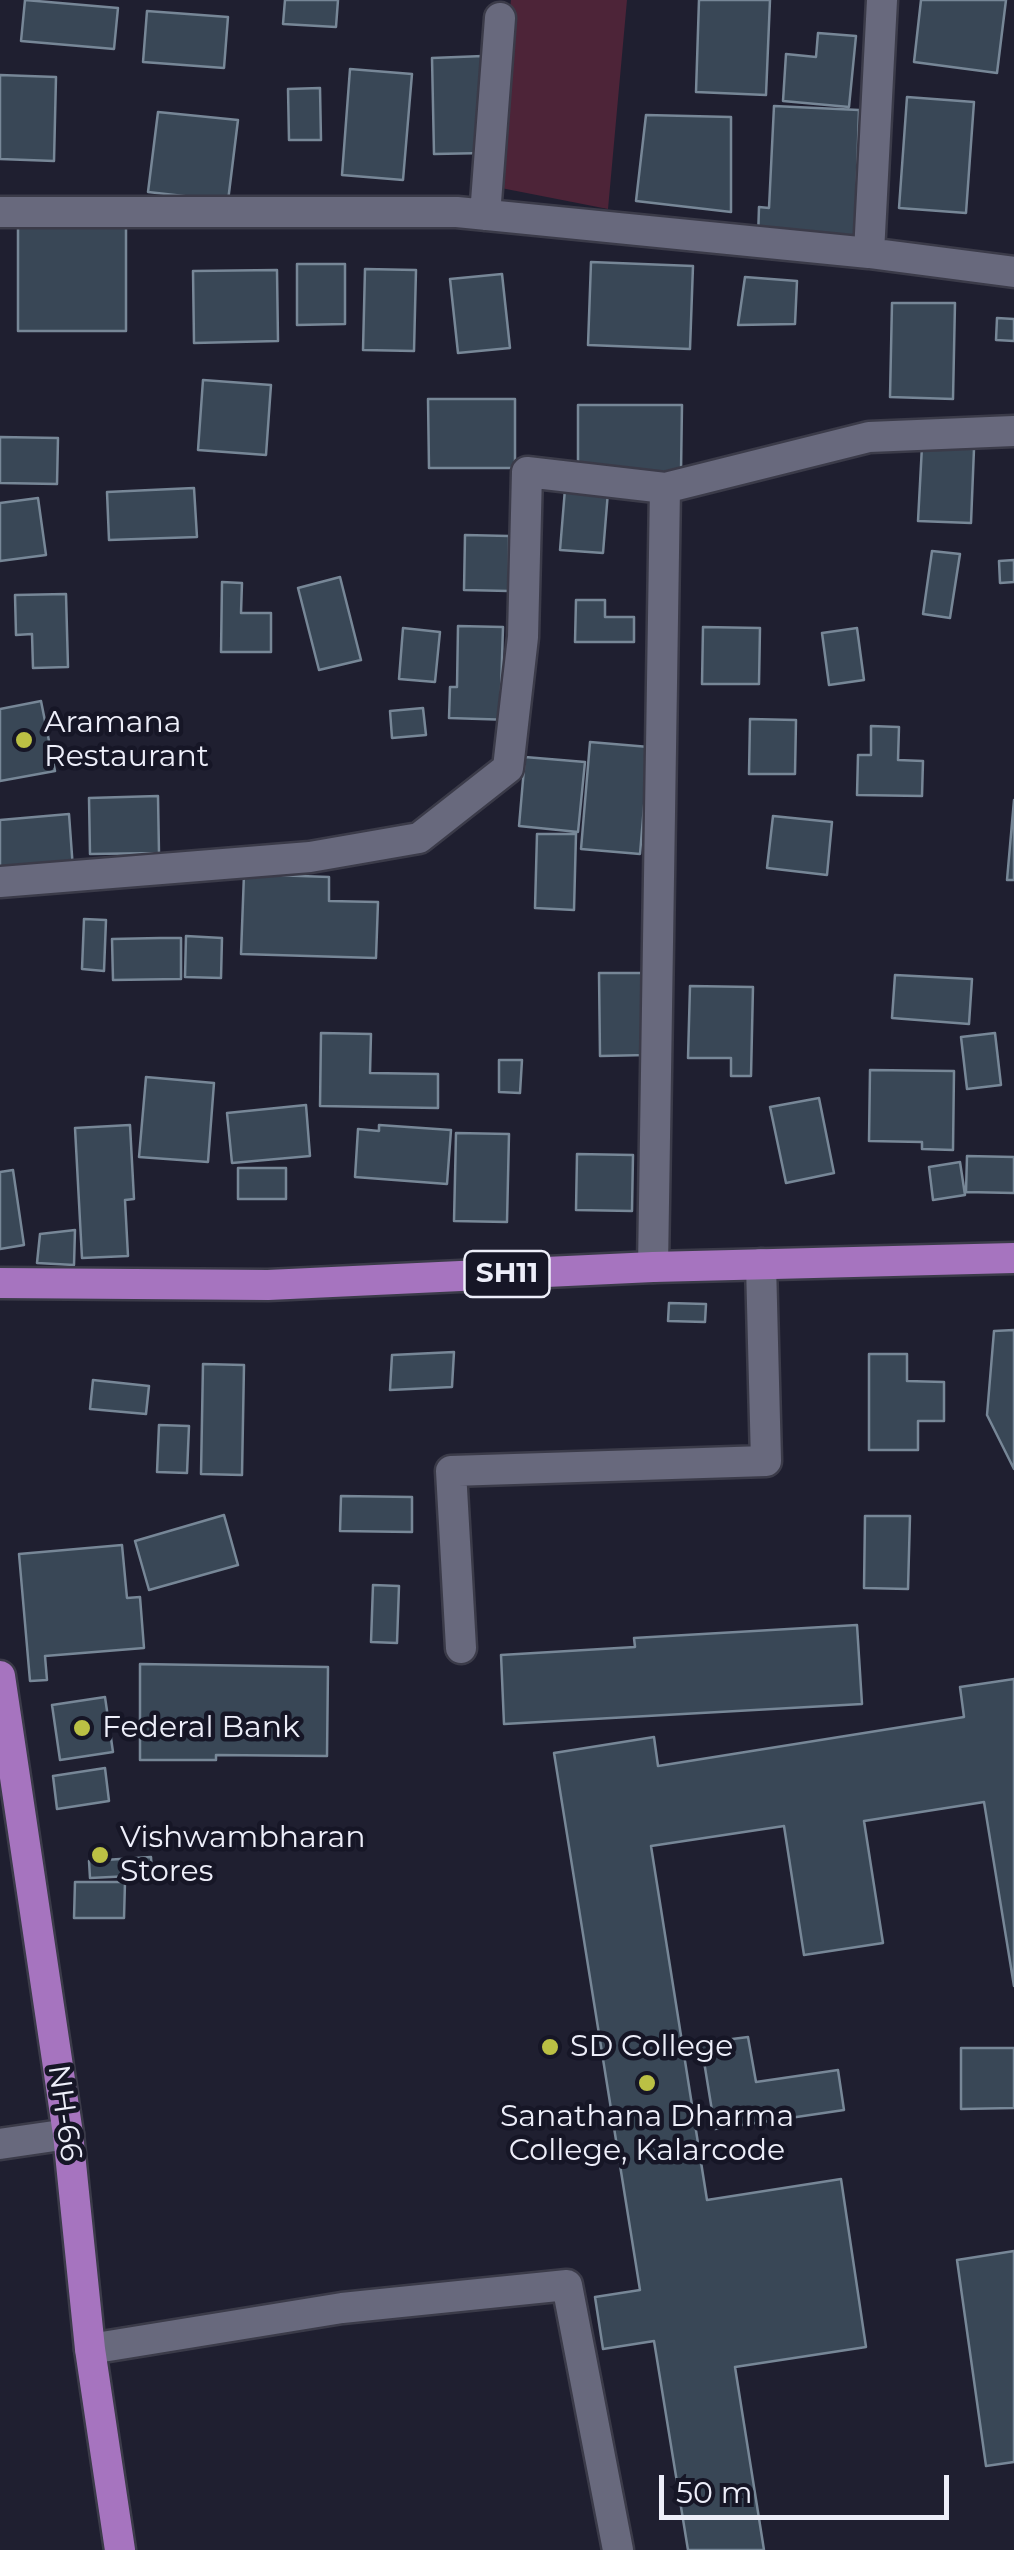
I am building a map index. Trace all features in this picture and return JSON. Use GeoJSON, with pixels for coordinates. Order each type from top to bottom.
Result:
{"type":"FeatureCollection","features":[{"type":"Feature","properties":{"kind":"main road","name":"SH11"},"geometry":{"type":"LineString","coordinates":[[0,1282],[268,1285],[652,1267],[1014,1258]]}},
{"type":"Feature","properties":{"kind":"main road","name":"NH-66"},"geometry":{"type":"LineString","coordinates":[[0,1676],[68,2134],[90,2348],[120,2550]]}},
{"type":"Feature","properties":{"kind":"street"},"geometry":{"type":"LineString","coordinates":[[869,252],[882,0]]}},
{"type":"Feature","properties":{"kind":"street"},"geometry":{"type":"LineString","coordinates":[[485,215],[500,18]]}},
{"type":"Feature","properties":{"kind":"street"},"geometry":{"type":"LineString","coordinates":[[0,212],[485,215],[869,252],[1014,272]]}},
{"type":"Feature","properties":{"kind":"street"},"geometry":{"type":"LineString","coordinates":[[0,882],[310,856],[419,838],[508,768],[522,637],[528,472],[664,488],[869,437],[1014,431]]}},
{"type":"Feature","properties":{"kind":"street"},"geometry":{"type":"LineString","coordinates":[[652,1267],[664,488]]}},
{"type":"Feature","properties":{"kind":"street"},"geometry":{"type":"LineString","coordinates":[[461,1648],[451,1471],[766,1461],[761,1264]]}},
{"type":"Feature","properties":{"kind":"street"},"geometry":{"type":"LineString","coordinates":[[0,2144],[68,2134]]}},
{"type":"Feature","properties":{"kind":"street"},"geometry":{"type":"LineString","coordinates":[[90,2348],[342,2308],[567,2285],[618,2550]]}},
{"type":"Feature","properties":{"kind":"shaded area"},"geometry":{"type":"Polygon","coordinates":[[[511,0],[627,0],[608,209],[501,188],[501,89],[511,0]]]}},
{"type":"Feature","properties":{"kind":"building"},"geometry":{"type":"Polygon","coordinates":[[[25,0],[118,8],[114,49],[21,41],[25,0]]]}},
{"type":"Feature","properties":{"kind":"building"},"geometry":{"type":"Polygon","coordinates":[[[285,0],[338,0],[336,27],[283,24],[285,0]]]}},
{"type":"Feature","properties":{"kind":"building"},"geometry":{"type":"Polygon","coordinates":[[[699,0],[770,0],[766,95],[696,92],[699,0]]]}},
{"type":"Feature","properties":{"kind":"building"},"geometry":{"type":"Polygon","coordinates":[[[921,0],[1006,0],[997,73],[914,62],[921,0]]]}},
{"type":"Feature","properties":{"kind":"building"},"geometry":{"type":"Polygon","coordinates":[[[147,11],[228,17],[224,68],[143,62],[147,11]]]}},
{"type":"Feature","properties":{"kind":"building"},"geometry":{"type":"Polygon","coordinates":[[[818,33],[856,36],[849,107],[783,101],[786,54],[816,57],[818,33]]]}},
{"type":"Feature","properties":{"kind":"building"},"geometry":{"type":"Polygon","coordinates":[[[483,56],[486,153],[434,154],[432,58],[483,56]]]}},
{"type":"Feature","properties":{"kind":"building"},"geometry":{"type":"Polygon","coordinates":[[[350,69],[412,74],[403,180],[342,175],[350,69]]]}},
{"type":"Feature","properties":{"kind":"building"},"geometry":{"type":"Polygon","coordinates":[[[0,75],[56,77],[54,161],[0,159],[0,75]]]}},
{"type":"Feature","properties":{"kind":"building"},"geometry":{"type":"Polygon","coordinates":[[[320,88],[321,140],[289,140],[288,89],[320,88]]]}},
{"type":"Feature","properties":{"kind":"building"},"geometry":{"type":"Polygon","coordinates":[[[907,97],[974,102],[966,213],[899,208],[907,97]]]}},
{"type":"Feature","properties":{"kind":"building"},"geometry":{"type":"Polygon","coordinates":[[[774,106],[859,110],[855,242],[758,238],[759,207],[769,208],[774,106]]]}},
{"type":"Feature","properties":{"kind":"building"},"geometry":{"type":"Polygon","coordinates":[[[158,112],[238,120],[228,201],[148,192],[158,112]]]}},
{"type":"Feature","properties":{"kind":"building"},"geometry":{"type":"Polygon","coordinates":[[[646,115],[731,117],[731,212],[636,201],[646,115]]]}},
{"type":"Feature","properties":{"kind":"building"},"geometry":{"type":"Polygon","coordinates":[[[18,223],[126,223],[126,331],[18,331],[18,223]]]}},
{"type":"Feature","properties":{"kind":"building"},"geometry":{"type":"Polygon","coordinates":[[[591,262],[693,266],[690,349],[588,345],[591,262]]]}},
{"type":"Feature","properties":{"kind":"building"},"geometry":{"type":"Polygon","coordinates":[[[297,264],[345,264],[345,324],[297,325],[297,264]]]}},
{"type":"Feature","properties":{"kind":"building"},"geometry":{"type":"Polygon","coordinates":[[[365,269],[416,270],[414,351],[363,350],[365,269]]]}},
{"type":"Feature","properties":{"kind":"building"},"geometry":{"type":"Polygon","coordinates":[[[277,270],[278,341],[194,343],[193,271],[277,270]]]}},
{"type":"Feature","properties":{"kind":"building"},"geometry":{"type":"Polygon","coordinates":[[[502,274],[510,348],[458,353],[450,279],[502,274]]]}},
{"type":"Feature","properties":{"kind":"building"},"geometry":{"type":"Polygon","coordinates":[[[745,277],[797,281],[795,324],[738,325],[745,277]]]}},
{"type":"Feature","properties":{"kind":"building"},"geometry":{"type":"Polygon","coordinates":[[[892,303],[955,303],[953,399],[890,397],[892,303]]]}},
{"type":"Feature","properties":{"kind":"building"},"geometry":{"type":"Polygon","coordinates":[[[997,318],[1014,319],[1014,341],[996,340],[997,318]]]}},
{"type":"Feature","properties":{"kind":"building"},"geometry":{"type":"Polygon","coordinates":[[[203,380],[271,385],[266,455],[198,450],[203,380]]]}},
{"type":"Feature","properties":{"kind":"building"},"geometry":{"type":"Polygon","coordinates":[[[428,399],[515,399],[515,468],[429,468],[428,399]]]}},
{"type":"Feature","properties":{"kind":"building"},"geometry":{"type":"Polygon","coordinates":[[[578,405],[682,405],[681,472],[578,472],[578,405]]]}},
{"type":"Feature","properties":{"kind":"building"},"geometry":{"type":"Polygon","coordinates":[[[0,437],[58,438],[57,484],[0,483],[0,437]]]}},
{"type":"Feature","properties":{"kind":"building"},"geometry":{"type":"Polygon","coordinates":[[[922,446],[974,449],[971,523],[918,521],[922,446]]]}},
{"type":"Feature","properties":{"kind":"building"},"geometry":{"type":"Polygon","coordinates":[[[194,488],[197,537],[109,540],[107,492],[194,488]]]}},
{"type":"Feature","properties":{"kind":"building"},"geometry":{"type":"Polygon","coordinates":[[[565,489],[608,492],[603,553],[560,550],[565,489]]]}},
{"type":"Feature","properties":{"kind":"building"},"geometry":{"type":"Polygon","coordinates":[[[38,498],[46,555],[0,561],[0,503],[38,498]]]}},
{"type":"Feature","properties":{"kind":"building"},"geometry":{"type":"Polygon","coordinates":[[[465,535],[509,536],[509,591],[464,590],[465,535]]]}},
{"type":"Feature","properties":{"kind":"building"},"geometry":{"type":"Polygon","coordinates":[[[932,551],[960,554],[950,618],[923,614],[932,551]]]}},
{"type":"Feature","properties":{"kind":"building"},"geometry":{"type":"Polygon","coordinates":[[[1014,560],[1014,582],[1000,583],[999,561],[1014,560]]]}},
{"type":"Feature","properties":{"kind":"building"},"geometry":{"type":"Polygon","coordinates":[[[340,577],[361,660],[319,670],[298,588],[340,577]]]}},
{"type":"Feature","properties":{"kind":"building"},"geometry":{"type":"Polygon","coordinates":[[[222,582],[242,583],[241,613],[271,613],[271,652],[221,652],[222,582]]]}},
{"type":"Feature","properties":{"kind":"building"},"geometry":{"type":"Polygon","coordinates":[[[66,594],[68,667],[33,668],[32,634],[16,635],[15,595],[66,594]]]}},
{"type":"Feature","properties":{"kind":"building"},"geometry":{"type":"Polygon","coordinates":[[[576,600],[605,600],[605,617],[634,617],[634,642],[575,642],[576,600]]]}},
{"type":"Feature","properties":{"kind":"building"},"geometry":{"type":"Polygon","coordinates":[[[458,626],[503,627],[501,691],[513,691],[512,720],[449,718],[450,687],[457,687],[458,626]]]}},
{"type":"Feature","properties":{"kind":"building"},"geometry":{"type":"Polygon","coordinates":[[[703,627],[760,628],[759,684],[702,684],[703,627]]]}},
{"type":"Feature","properties":{"kind":"building"},"geometry":{"type":"Polygon","coordinates":[[[403,628],[440,632],[435,682],[399,679],[403,628]]]}},
{"type":"Feature","properties":{"kind":"building"},"geometry":{"type":"Polygon","coordinates":[[[857,628],[864,680],[829,685],[822,633],[857,628]]]}},
{"type":"Feature","properties":{"kind":"building","name":"Aramana Restaurant"},"geometry":{"type":"Polygon","coordinates":[[[41,701],[55,771],[0,781],[0,709],[41,701]]]}},
{"type":"Feature","properties":{"kind":"building"},"geometry":{"type":"Polygon","coordinates":[[[423,708],[426,735],[392,738],[390,711],[423,708]]]}},
{"type":"Feature","properties":{"kind":"building"},"geometry":{"type":"Polygon","coordinates":[[[750,719],[796,720],[795,774],[749,774],[750,719]]]}},
{"type":"Feature","properties":{"kind":"building"},"geometry":{"type":"Polygon","coordinates":[[[871,726],[899,727],[898,760],[923,761],[922,796],[857,795],[858,755],[871,755],[871,726]]]}},
{"type":"Feature","properties":{"kind":"building"},"geometry":{"type":"Polygon","coordinates":[[[590,742],[649,747],[640,854],[581,849],[590,742]]]}},
{"type":"Feature","properties":{"kind":"building"},"geometry":{"type":"Polygon","coordinates":[[[525,757],[585,762],[578,832],[519,826],[525,757]]]}},
{"type":"Feature","properties":{"kind":"building"},"geometry":{"type":"Polygon","coordinates":[[[158,796],[159,853],[90,854],[89,798],[158,796]]]}},
{"type":"Feature","properties":{"kind":"building"},"geometry":{"type":"Polygon","coordinates":[[[1014,800],[1014,880],[1007,880],[1014,800]]]}},
{"type":"Feature","properties":{"kind":"building"},"geometry":{"type":"Polygon","coordinates":[[[69,814],[73,869],[0,867],[0,820],[69,814]]]}},
{"type":"Feature","properties":{"kind":"building"},"geometry":{"type":"Polygon","coordinates":[[[773,816],[832,822],[827,875],[767,868],[773,816]]]}},
{"type":"Feature","properties":{"kind":"building"},"geometry":{"type":"Polygon","coordinates":[[[537,834],[576,834],[574,910],[535,908],[537,834]]]}},
{"type":"Feature","properties":{"kind":"building"},"geometry":{"type":"Polygon","coordinates":[[[244,874],[329,877],[329,901],[378,902],[376,958],[241,954],[244,874]]]}},
{"type":"Feature","properties":{"kind":"building"},"geometry":{"type":"Polygon","coordinates":[[[84,919],[106,920],[104,971],[82,969],[84,919]]]}},
{"type":"Feature","properties":{"kind":"building"},"geometry":{"type":"Polygon","coordinates":[[[186,936],[222,938],[221,978],[185,977],[186,936]]]}},
{"type":"Feature","properties":{"kind":"building"},"geometry":{"type":"Polygon","coordinates":[[[181,938],[181,979],[113,980],[112,939],[181,938]]]}},
{"type":"Feature","properties":{"kind":"building"},"geometry":{"type":"Polygon","coordinates":[[[599,973],[646,973],[647,1055],[600,1056],[599,973]]]}},
{"type":"Feature","properties":{"kind":"building"},"geometry":{"type":"Polygon","coordinates":[[[895,975],[972,979],[969,1024],[892,1018],[895,975]]]}},
{"type":"Feature","properties":{"kind":"building"},"geometry":{"type":"Polygon","coordinates":[[[690,986],[753,987],[751,1076],[731,1076],[731,1058],[688,1058],[690,986]]]}},
{"type":"Feature","properties":{"kind":"building"},"geometry":{"type":"Polygon","coordinates":[[[321,1033],[371,1034],[370,1073],[438,1074],[438,1108],[320,1106],[321,1033]]]}},
{"type":"Feature","properties":{"kind":"building"},"geometry":{"type":"Polygon","coordinates":[[[995,1033],[1001,1085],[967,1089],[961,1037],[995,1033]]]}},
{"type":"Feature","properties":{"kind":"building"},"geometry":{"type":"Polygon","coordinates":[[[499,1060],[522,1060],[520,1093],[499,1092],[499,1060]]]}},
{"type":"Feature","properties":{"kind":"building"},"geometry":{"type":"Polygon","coordinates":[[[870,1070],[954,1071],[953,1150],[922,1149],[922,1142],[869,1141],[870,1070]]]}},
{"type":"Feature","properties":{"kind":"building"},"geometry":{"type":"Polygon","coordinates":[[[146,1077],[214,1083],[208,1162],[139,1157],[146,1077]]]}},
{"type":"Feature","properties":{"kind":"building"},"geometry":{"type":"Polygon","coordinates":[[[819,1098],[834,1173],[786,1183],[770,1107],[819,1098]]]}},
{"type":"Feature","properties":{"kind":"building"},"geometry":{"type":"Polygon","coordinates":[[[306,1105],[310,1156],[232,1163],[227,1113],[306,1105]]]}},
{"type":"Feature","properties":{"kind":"building"},"geometry":{"type":"Polygon","coordinates":[[[130,1125],[134,1199],[125,1200],[128,1256],[82,1258],[75,1128],[130,1125]]]}},
{"type":"Feature","properties":{"kind":"building"},"geometry":{"type":"Polygon","coordinates":[[[379,1125],[451,1130],[447,1184],[355,1177],[358,1129],[379,1131],[379,1125]]]}},
{"type":"Feature","properties":{"kind":"building"},"geometry":{"type":"Polygon","coordinates":[[[456,1133],[509,1134],[507,1222],[454,1221],[456,1133]]]}},
{"type":"Feature","properties":{"kind":"building"},"geometry":{"type":"Polygon","coordinates":[[[577,1154],[633,1155],[632,1211],[576,1210],[577,1154]]]}},
{"type":"Feature","properties":{"kind":"building"},"geometry":{"type":"Polygon","coordinates":[[[967,1156],[1014,1157],[1014,1193],[966,1192],[967,1156]]]}},
{"type":"Feature","properties":{"kind":"building"},"geometry":{"type":"Polygon","coordinates":[[[960,1162],[965,1195],[933,1200],[929,1167],[960,1162]]]}},
{"type":"Feature","properties":{"kind":"building"},"geometry":{"type":"Polygon","coordinates":[[[238,1168],[286,1168],[286,1199],[238,1199],[238,1168]]]}},
{"type":"Feature","properties":{"kind":"building"},"geometry":{"type":"Polygon","coordinates":[[[13,1170],[24,1245],[0,1249],[0,1172],[13,1170]]]}},
{"type":"Feature","properties":{"kind":"building"},"geometry":{"type":"Polygon","coordinates":[[[75,1230],[74,1265],[37,1263],[40,1234],[75,1230]]]}},
{"type":"Feature","properties":{"kind":"building"},"geometry":{"type":"Polygon","coordinates":[[[669,1303],[706,1304],[705,1322],[668,1321],[669,1303]]]}},
{"type":"Feature","properties":{"kind":"building"},"geometry":{"type":"Polygon","coordinates":[[[1014,1330],[1014,1469],[987,1415],[994,1331],[1014,1330]]]}},
{"type":"Feature","properties":{"kind":"building"},"geometry":{"type":"Polygon","coordinates":[[[454,1352],[452,1387],[390,1390],[392,1355],[454,1352]]]}},
{"type":"Feature","properties":{"kind":"building"},"geometry":{"type":"Polygon","coordinates":[[[869,1354],[907,1354],[907,1381],[944,1382],[944,1421],[918,1421],[918,1450],[869,1450],[869,1354]]]}},
{"type":"Feature","properties":{"kind":"building"},"geometry":{"type":"Polygon","coordinates":[[[203,1364],[244,1365],[242,1475],[201,1474],[203,1364]]]}},
{"type":"Feature","properties":{"kind":"building"},"geometry":{"type":"Polygon","coordinates":[[[93,1380],[149,1386],[146,1414],[90,1409],[93,1380]]]}},
{"type":"Feature","properties":{"kind":"building"},"geometry":{"type":"Polygon","coordinates":[[[159,1425],[189,1426],[187,1473],[157,1472],[159,1425]]]}},
{"type":"Feature","properties":{"kind":"building"},"geometry":{"type":"Polygon","coordinates":[[[341,1496],[412,1497],[412,1532],[340,1531],[341,1496]]]}},
{"type":"Feature","properties":{"kind":"building"},"geometry":{"type":"Polygon","coordinates":[[[224,1515],[238,1565],[149,1590],[135,1541],[224,1515]]]}},
{"type":"Feature","properties":{"kind":"building"},"geometry":{"type":"Polygon","coordinates":[[[865,1516],[910,1516],[908,1589],[864,1588],[865,1516]]]}},
{"type":"Feature","properties":{"kind":"building"},"geometry":{"type":"Polygon","coordinates":[[[122,1545],[127,1598],[140,1597],[144,1648],[45,1656],[47,1680],[30,1681],[19,1554],[122,1545]]]}},
{"type":"Feature","properties":{"kind":"building"},"geometry":{"type":"Polygon","coordinates":[[[373,1585],[399,1586],[397,1643],[371,1642],[373,1585]]]}},
{"type":"Feature","properties":{"kind":"building"},"geometry":{"type":"Polygon","coordinates":[[[857,1625],[862,1704],[504,1724],[501,1655],[635,1647],[634,1638],[857,1625]]]}},
{"type":"Feature","properties":{"kind":"building"},"geometry":{"type":"Polygon","coordinates":[[[140,1664],[328,1667],[327,1756],[216,1755],[216,1760],[140,1760],[140,1664]]]}},
{"type":"Feature","properties":{"kind":"building","name":"Sanathana Dharma College, Kalarcode"},"geometry":{"type":"Polygon","coordinates":[[[1014,1679],[1014,1986],[984,1802],[864,1821],[883,1943],[804,1955],[784,1826],[651,1846],[707,2200],[841,2179],[866,2347],[735,2367],[764,2550],[688,2550],[654,2341],[603,2349],[595,2297],[640,2290],[554,1753],[654,1737],[658,1766],[964,1717],[960,1687],[1014,1679]]]}},
{"type":"Feature","properties":{"kind":"building","name":"Federal Bank"},"geometry":{"type":"Polygon","coordinates":[[[105,1697],[113,1752],[60,1760],[52,1705],[105,1697]]]}},
{"type":"Feature","properties":{"kind":"building"},"geometry":{"type":"Polygon","coordinates":[[[105,1768],[109,1801],[57,1809],[53,1776],[105,1768]]]}},
{"type":"Feature","properties":{"kind":"building"},"geometry":{"type":"Polygon","coordinates":[[[151,1857],[152,1875],[90,1878],[89,1861],[151,1857]]]}},
{"type":"Feature","properties":{"kind":"building"},"geometry":{"type":"Polygon","coordinates":[[[75,1882],[125,1882],[124,1918],[74,1918],[75,1882]]]}},
{"type":"Feature","properties":{"kind":"building"},"geometry":{"type":"Polygon","coordinates":[[[748,2037],[756,2082],[838,2070],[844,2110],[715,2129],[701,2043],[748,2037]]]}},
{"type":"Feature","properties":{"kind":"building"},"geometry":{"type":"Polygon","coordinates":[[[961,2048],[1014,2048],[1014,2108],[961,2109],[961,2048]]]}},
{"type":"Feature","properties":{"kind":"building"},"geometry":{"type":"Polygon","coordinates":[[[1014,2251],[1014,2462],[986,2466],[957,2260],[1014,2251]]]}},
{"type":"Feature","properties":{"kind":"place","name":"Aramana Restaurant"},"geometry":{"type":"Point","coordinates":[24,740]}},
{"type":"Feature","properties":{"kind":"place","name":"Federal Bank"},"geometry":{"type":"Point","coordinates":[82,1728]}},
{"type":"Feature","properties":{"kind":"place","name":"Vishwambharan Stores"},"geometry":{"type":"Point","coordinates":[100,1855]}},
{"type":"Feature","properties":{"kind":"place","name":"SD College"},"geometry":{"type":"Point","coordinates":[550,2047]}},
{"type":"Feature","properties":{"kind":"place","name":"Sanathana Dharma College, Kalarcode"},"geometry":{"type":"Point","coordinates":[647,2083]}}]}
